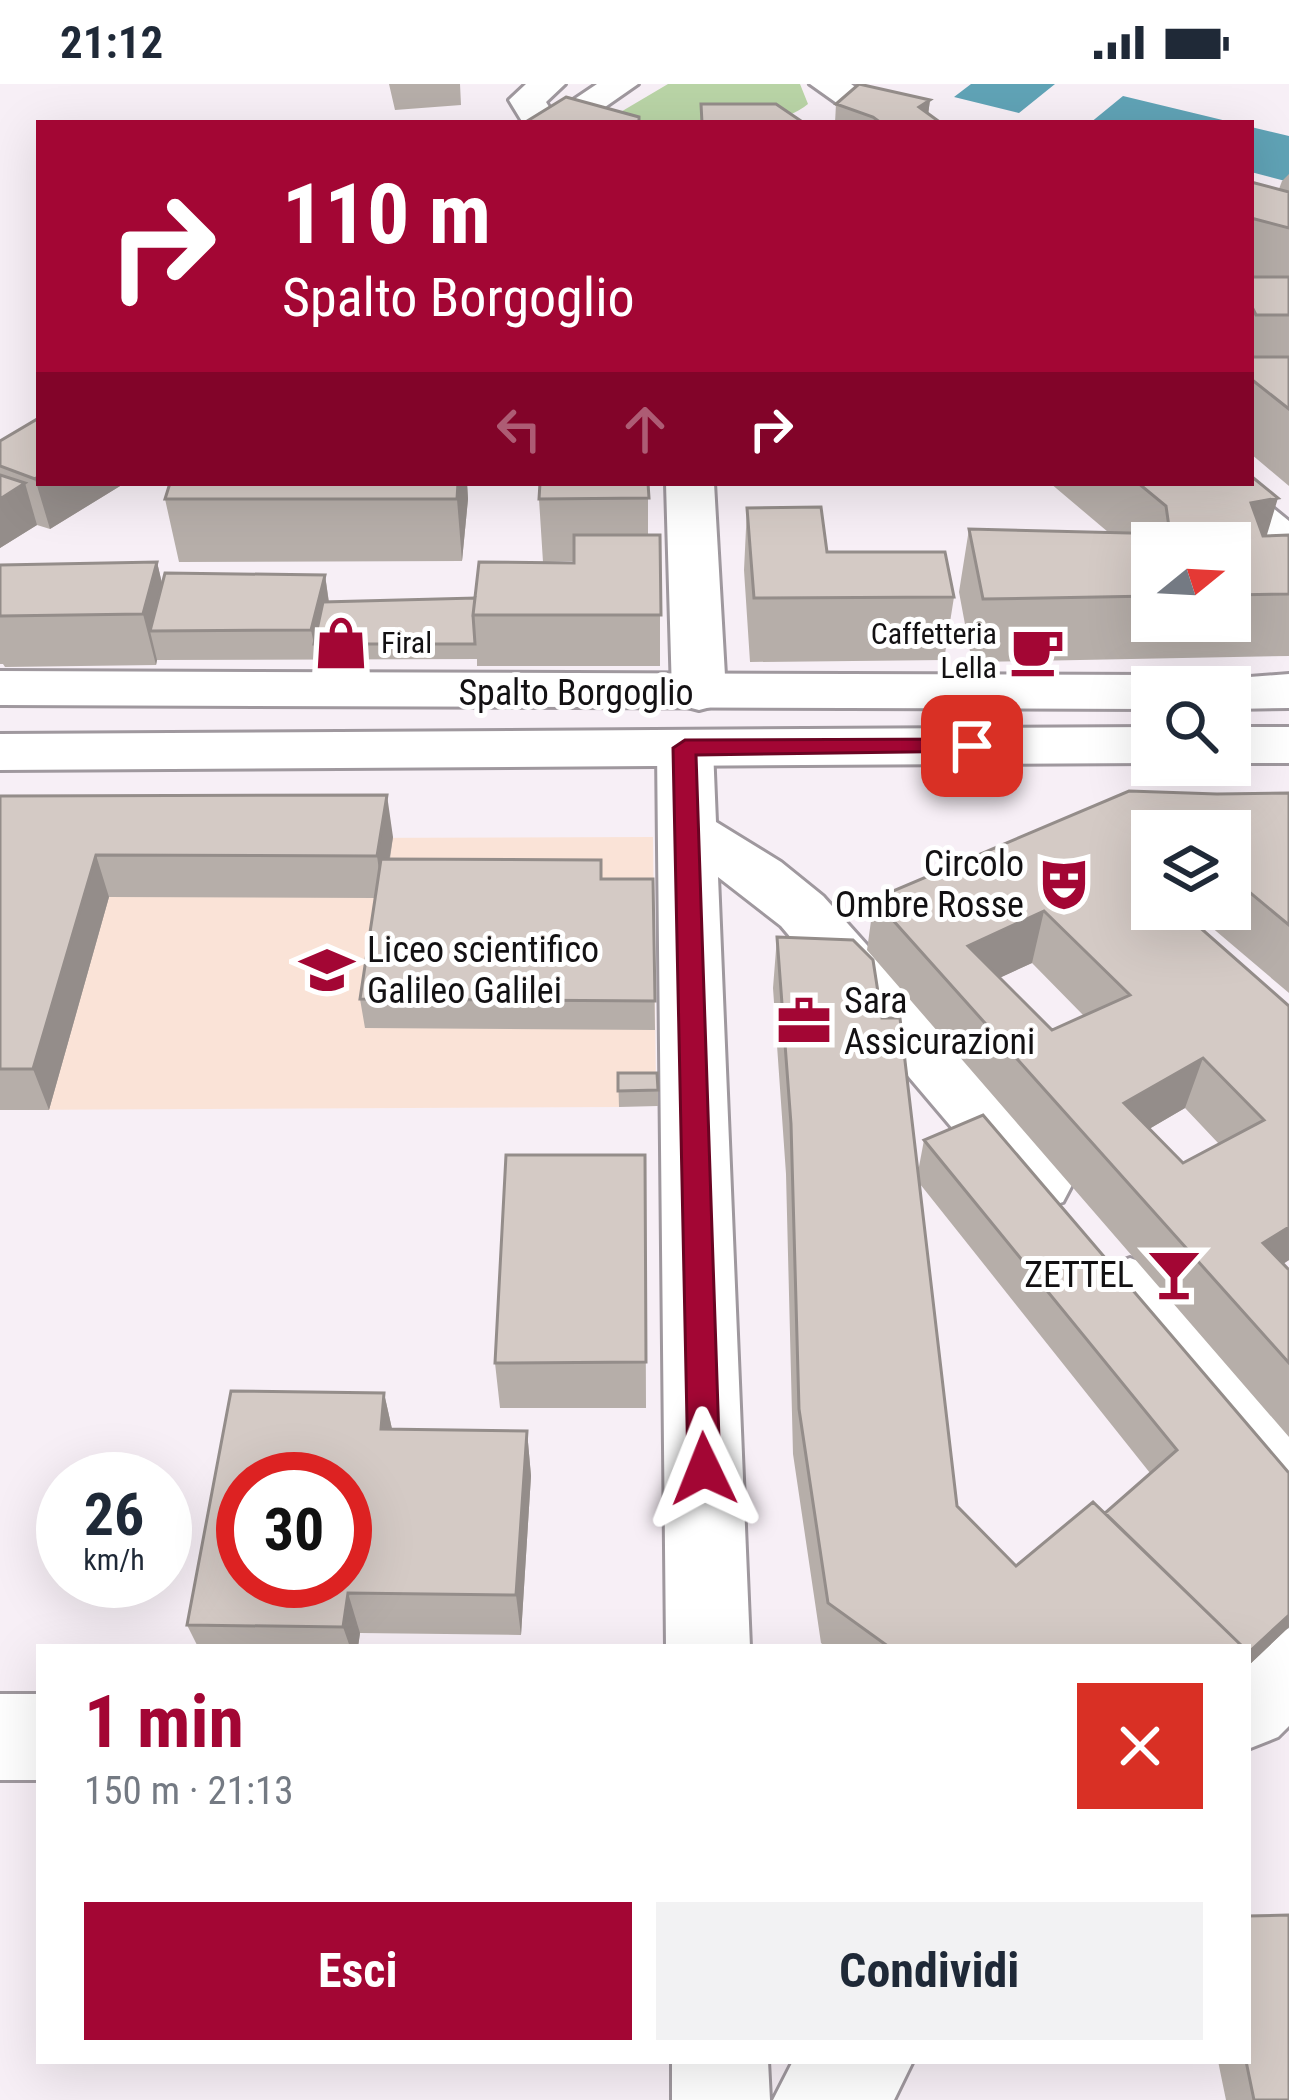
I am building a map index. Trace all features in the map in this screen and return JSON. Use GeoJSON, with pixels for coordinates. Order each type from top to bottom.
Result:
{"type":"FeatureCollection","features":[{"type":"Feature","properties":{"kind":"street"},"geometry":{"type":"LineString","coordinates":[[540,120],[527,100],[548,84]]}},
{"type":"Feature","properties":{"kind":"street"},"geometry":{"type":"LineString","coordinates":[[562,120],[621,84]]}},
{"type":"Feature","properties":{"kind":"street"},"geometry":{"type":"LineString","coordinates":[[865,84],[886,120]]}},
{"type":"Feature","properties":{"kind":"street"},"geometry":{"type":"LineString","coordinates":[[818,96],[883,120]]}},
{"type":"Feature","properties":{"kind":"street"},"geometry":{"type":"LineString","coordinates":[[690,486],[692,720],[686,830],[708,1644]]}},
{"type":"Feature","properties":{"kind":"street"},"geometry":{"type":"LineString","coordinates":[[1217,486],[1289,546]]}},
{"type":"Feature","properties":{"kind":"street","name":"Spalto Borgoglio"},"geometry":{"type":"LineString","coordinates":[[0,688],[1131,744]]}},
{"type":"Feature","properties":{"kind":"street"},"geometry":{"type":"LineString","coordinates":[[1251,692],[1289,692]]}},
{"type":"Feature","properties":{"kind":"street","name":"Spalto Borgoglio"},"geometry":{"type":"LineString","coordinates":[[0,752],[692,720],[1131,693]]}},
{"type":"Feature","properties":{"kind":"street"},"geometry":{"type":"LineString","coordinates":[[1251,745],[1289,745]]}},
{"type":"Feature","properties":{"kind":"street"},"geometry":{"type":"LineString","coordinates":[[686,830],[760,876],[802,911],[1289,1472]]}},
{"type":"Feature","properties":{"kind":"street"},"geometry":{"type":"LineString","coordinates":[[0,1737],[36,1737]]}},
{"type":"Feature","properties":{"kind":"street"},"geometry":{"type":"LineString","coordinates":[[720,2064],[721,2100]]}},
{"type":"Feature","properties":{"kind":"street"},"geometry":{"type":"LineString","coordinates":[[822,2100],[862,2064]]}},
{"type":"Feature","properties":{"kind":"shaded area","name":"Liceo scientifico Galileo Galilei"},"geometry":{"type":"Polygon","coordinates":[[[653,837],[656,1088],[619,1088],[619,1107],[0,1110],[0,839],[653,837]]]}},
{"type":"Feature","properties":{"kind":"green space"},"geometry":{"type":"Polygon","coordinates":[[[668,84],[800,84],[808,104],[770,120],[607,120],[668,84]]]}},
{"type":"Feature","properties":{"kind":"water"},"geometry":{"type":"Polygon","coordinates":[[[971,84],[1055,84],[1019,113],[954,97],[971,84]]]}},
{"type":"Feature","properties":{"kind":"water"},"geometry":{"type":"Polygon","coordinates":[[[1123,96],[1223,120],[1094,120],[1123,96]]]}},
{"type":"Feature","properties":{"kind":"water"},"geometry":{"type":"Polygon","coordinates":[[[1254,128],[1289,136],[1289,182],[1254,173],[1254,128]]]}},
{"type":"Feature","properties":{"kind":"building"},"geometry":{"type":"Polygon","coordinates":[[[859,84],[930,100],[919,107],[937,120],[877,120],[836,104],[859,84]]]}},
{"type":"Feature","properties":{"kind":"building"},"geometry":{"type":"Polygon","coordinates":[[[566,97],[639,117],[639,120],[529,120],[566,97]]]}},
{"type":"Feature","properties":{"kind":"building"},"geometry":{"type":"Polygon","coordinates":[[[701,104],[776,104],[800,120],[702,120],[701,104]]]}},
{"type":"Feature","properties":{"kind":"building"},"geometry":{"type":"Polygon","coordinates":[[[1254,183],[1289,192],[1289,228],[1254,219],[1254,183]]]}},
{"type":"Feature","properties":{"kind":"building"},"geometry":{"type":"Polygon","coordinates":[[[1254,277],[1289,277],[1289,315],[1256,315],[1254,277]]]}},
{"type":"Feature","properties":{"kind":"building"},"geometry":{"type":"Polygon","coordinates":[[[1254,357],[1289,357],[1289,409],[1254,381],[1254,357]]]}},
{"type":"Feature","properties":{"kind":"building"},"geometry":{"type":"Polygon","coordinates":[[[36,420],[36,478],[0,466],[0,441],[36,420]]]}},
{"type":"Feature","properties":{"kind":"building"},"geometry":{"type":"Polygon","coordinates":[[[0,475],[25,483],[0,499],[0,475]]]}},
{"type":"Feature","properties":{"kind":"building"},"geometry":{"type":"Polygon","coordinates":[[[1254,478],[1278,498],[1251,503],[1263,536],[1289,535],[1289,594],[1251,595],[1251,522],[1168,522],[1166,506],[1142,486],[1254,486],[1254,478]]]}},
{"type":"Feature","properties":{"kind":"building"},"geometry":{"type":"Polygon","coordinates":[[[169,486],[458,486],[457,499],[165,499],[169,486]]]}},
{"type":"Feature","properties":{"kind":"building"},"geometry":{"type":"Polygon","coordinates":[[[540,486],[648,486],[649,498],[539,499],[540,486]]]}},
{"type":"Feature","properties":{"kind":"building"},"geometry":{"type":"Polygon","coordinates":[[[821,507],[827,552],[945,552],[954,597],[754,598],[747,508],[821,507]]]}},
{"type":"Feature","properties":{"kind":"building"},"geometry":{"type":"Polygon","coordinates":[[[969,529],[1131,533],[1131,596],[983,599],[969,529]]]}},
{"type":"Feature","properties":{"kind":"building"},"geometry":{"type":"Polygon","coordinates":[[[574,535],[660,535],[661,615],[473,615],[479,562],[574,563],[574,535]]]}},
{"type":"Feature","properties":{"kind":"building"},"geometry":{"type":"Polygon","coordinates":[[[157,562],[143,614],[0,616],[0,565],[157,562]]]}},
{"type":"Feature","properties":{"kind":"building"},"geometry":{"type":"Polygon","coordinates":[[[165,573],[325,575],[311,630],[150,631],[165,573]]]}},
{"type":"Feature","properties":{"kind":"building"},"geometry":{"type":"Polygon","coordinates":[[[475,598],[475,644],[314,644],[323,602],[475,598]]]}},
{"type":"Feature","properties":{"kind":"building"},"geometry":{"type":"Polygon","coordinates":[[[1129,791],[1289,793],[1289,925],[1251,893],[1251,810],[1131,810],[1131,930],[1203,930],[1289,1006],[1289,1227],[1263,1243],[1289,1270],[1289,1363],[874,899],[1129,791]],[[1044,911],[968,946],[1052,1030],[1130,995],[1044,911]],[[1203,1058],[1124,1103],[1183,1163],[1264,1120],[1203,1058]]]}},
{"type":"Feature","properties":{"kind":"building"},"geometry":{"type":"Polygon","coordinates":[[[387,795],[377,856],[96,855],[33,1069],[0,1069],[0,796],[387,795]]]}},
{"type":"Feature","properties":{"kind":"building"},"geometry":{"type":"Polygon","coordinates":[[[381,859],[601,860],[601,879],[653,879],[655,1001],[360,999],[381,859]]]}},
{"type":"Feature","properties":{"kind":"building"},"geometry":{"type":"Polygon","coordinates":[[[777,937],[853,940],[873,960],[882,1018],[900,1018],[957,1506],[1016,1566],[1093,1502],[1240,1644],[885,1644],[828,1603],[799,1409],[791,1124],[777,937]]]}},
{"type":"Feature","properties":{"kind":"building"},"geometry":{"type":"Polygon","coordinates":[[[618,1073],[657,1073],[658,1090],[618,1091],[618,1073]]]}},
{"type":"Feature","properties":{"kind":"building"},"geometry":{"type":"Polygon","coordinates":[[[983,1115],[1289,1473],[1289,1615],[1251,1650],[1251,1644],[1240,1644],[1105,1513],[1177,1450],[924,1140],[983,1115]]]}},
{"type":"Feature","properties":{"kind":"building"},"geometry":{"type":"Polygon","coordinates":[[[506,1155],[645,1155],[646,1362],[495,1363],[506,1155]]]}},
{"type":"Feature","properties":{"kind":"building"},"geometry":{"type":"Polygon","coordinates":[[[231,1391],[384,1393],[381,1429],[527,1431],[516,1595],[372,1593],[372,1452],[220,1452],[231,1391]]]}},
{"type":"Feature","properties":{"kind":"building"},"geometry":{"type":"Polygon","coordinates":[[[216,1471],[216,1608],[346,1608],[343,1627],[187,1625],[216,1471]]]}},
{"type":"Feature","properties":{"kind":"building"},"geometry":{"type":"Polygon","coordinates":[[[1289,1915],[1289,2100],[1254,2100],[1247,2064],[1251,2064],[1251,1916],[1289,1915]]]}},
{"type":"Feature","properties":{"kind":"place","name":"Firal"},"geometry":{"type":"Point","coordinates":[341,643]}},
{"type":"Feature","properties":{"kind":"place","name":"Caffetteria Lella"},"geometry":{"type":"Point","coordinates":[1037,651]}},
{"type":"Feature","properties":{"kind":"place","name":"Circolo Ombre Rosse"},"geometry":{"type":"Point","coordinates":[1064,884]}},
{"type":"Feature","properties":{"kind":"place","name":"Liceo scientifico Galileo Galilei"},"geometry":{"type":"Point","coordinates":[327,970]}},
{"type":"Feature","properties":{"kind":"place","name":"Sara Assicurazioni"},"geometry":{"type":"Point","coordinates":[804,1021]}},
{"type":"Feature","properties":{"kind":"place","name":"ZETTEL"},"geometry":{"type":"Point","coordinates":[1174,1274]}},
{"type":"Feature","properties":{"kind":"route"},"geometry":{"type":"LineString","coordinates":[[704,1469],[685,748],[972,746]]}}]}
